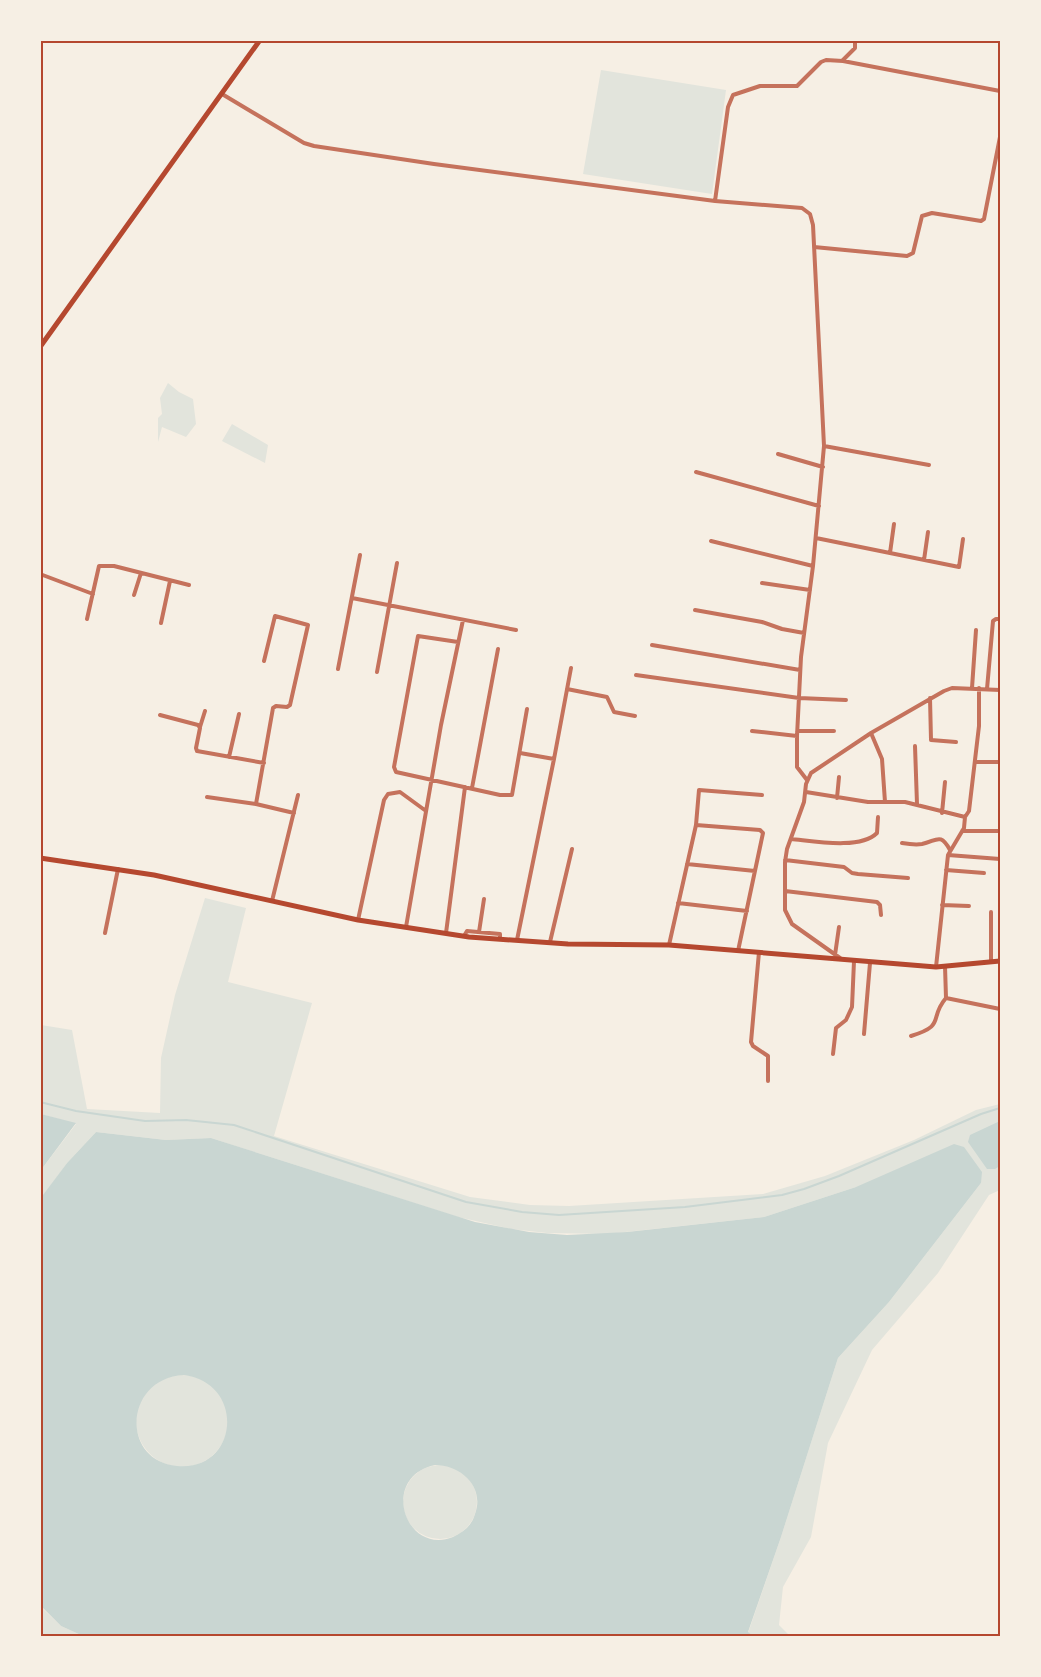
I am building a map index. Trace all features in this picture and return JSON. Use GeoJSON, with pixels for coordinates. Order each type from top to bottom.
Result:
{"type":"FeatureCollection","features":[{"type":"Feature","properties":{"kind":"main road"},"geometry":{"type":"LineString","coordinates":[[40,347],[260,40]]}},
{"type":"Feature","properties":{"kind":"main road"},"geometry":{"type":"LineString","coordinates":[[40,858],[118,869],[358,920],[464,936],[517,941],[669,945],[936,967],[1000,961]]}},
{"type":"Feature","properties":{"kind":"street"},"geometry":{"type":"LineString","coordinates":[[843,61],[855,48],[855,40]]}},
{"type":"Feature","properties":{"kind":"street"},"geometry":{"type":"LineString","coordinates":[[715,201],[728,107],[733,95],[760,86],[797,86],[821,62],[826,60],[843,61],[1000,91]]}},
{"type":"Feature","properties":{"kind":"street"},"geometry":{"type":"LineString","coordinates":[[222,94],[304,143],[314,146],[715,201],[806,209],[813,225],[824,446],[824,467],[800,670],[797,767],[807,780]]}},
{"type":"Feature","properties":{"kind":"street"},"geometry":{"type":"LineString","coordinates":[[814,247],[907,256],[913,253],[924,214],[932,213],[981,221],[984,219],[1000,137]]}},
{"type":"Feature","properties":{"kind":"street"},"geometry":{"type":"LineString","coordinates":[[824,446],[928,465]]}},
{"type":"Feature","properties":{"kind":"street"},"geometry":{"type":"LineString","coordinates":[[778,454],[824,467]]}},
{"type":"Feature","properties":{"kind":"street"},"geometry":{"type":"LineString","coordinates":[[696,472],[819,506]]}},
{"type":"Feature","properties":{"kind":"street"},"geometry":{"type":"LineString","coordinates":[[890,553],[894,524]]}},
{"type":"Feature","properties":{"kind":"street"},"geometry":{"type":"LineString","coordinates":[[924,560],[928,532]]}},
{"type":"Feature","properties":{"kind":"street"},"geometry":{"type":"LineString","coordinates":[[816,538],[959,567],[963,539]]}},
{"type":"Feature","properties":{"kind":"street"},"geometry":{"type":"LineString","coordinates":[[711,541],[813,566]]}},
{"type":"Feature","properties":{"kind":"street"},"geometry":{"type":"LineString","coordinates":[[338,669],[360,555]]}},
{"type":"Feature","properties":{"kind":"street"},"geometry":{"type":"LineString","coordinates":[[377,672],[397,563]]}},
{"type":"Feature","properties":{"kind":"street"},"geometry":{"type":"LineString","coordinates":[[87,619],[99,566],[114,566],[189,585]]}},
{"type":"Feature","properties":{"kind":"street"},"geometry":{"type":"LineString","coordinates":[[134,595],[141,573]]}},
{"type":"Feature","properties":{"kind":"street"},"geometry":{"type":"LineString","coordinates":[[40,574],[93,594]]}},
{"type":"Feature","properties":{"kind":"street"},"geometry":{"type":"LineString","coordinates":[[161,623],[170,581]]}},
{"type":"Feature","properties":{"kind":"street"},"geometry":{"type":"LineString","coordinates":[[762,583],[810,590]]}},
{"type":"Feature","properties":{"kind":"street"},"geometry":{"type":"LineString","coordinates":[[352,598],[516,630]]}},
{"type":"Feature","properties":{"kind":"street"},"geometry":{"type":"LineString","coordinates":[[695,610],[762,622],[804,633]]}},
{"type":"Feature","properties":{"kind":"street"},"geometry":{"type":"LineString","coordinates":[[256,804],[273,708],[290,705],[308,625],[275,616],[264,661]]}},
{"type":"Feature","properties":{"kind":"street"},"geometry":{"type":"LineString","coordinates":[[987,689],[993,621],[1000,619]]}},
{"type":"Feature","properties":{"kind":"street"},"geometry":{"type":"LineString","coordinates":[[406,927],[431,781],[463,620]]}},
{"type":"Feature","properties":{"kind":"street"},"geometry":{"type":"LineString","coordinates":[[972,688],[976,630]]}},
{"type":"Feature","properties":{"kind":"street"},"geometry":{"type":"LineString","coordinates":[[458,642],[418,636],[394,767],[399,774],[512,795],[527,709]]}},
{"type":"Feature","properties":{"kind":"street"},"geometry":{"type":"LineString","coordinates":[[652,645],[800,670]]}},
{"type":"Feature","properties":{"kind":"street"},"geometry":{"type":"LineString","coordinates":[[472,788],[498,649]]}},
{"type":"Feature","properties":{"kind":"street"},"geometry":{"type":"LineString","coordinates":[[517,941],[571,668]]}},
{"type":"Feature","properties":{"kind":"street"},"geometry":{"type":"LineString","coordinates":[[636,675],[799,698],[846,700]]}},
{"type":"Feature","properties":{"kind":"street"},"geometry":{"type":"LineString","coordinates":[[843,960],[792,924],[785,910],[785,860],[806,792],[807,780],[815,770],[930,698],[952,688],[1000,690]]}},
{"type":"Feature","properties":{"kind":"street"},"geometry":{"type":"LineString","coordinates":[[936,967],[948,855],[962,831],[969,811],[976,762],[980,688]]}},
{"type":"Feature","properties":{"kind":"street"},"geometry":{"type":"LineString","coordinates":[[567,689],[607,697],[614,712],[635,716]]}},
{"type":"Feature","properties":{"kind":"street"},"geometry":{"type":"LineString","coordinates":[[930,698],[931,740],[956,742]]}},
{"type":"Feature","properties":{"kind":"street"},"geometry":{"type":"LineString","coordinates":[[205,711],[197,751],[264,763]]}},
{"type":"Feature","properties":{"kind":"street"},"geometry":{"type":"LineString","coordinates":[[229,757],[239,714]]}},
{"type":"Feature","properties":{"kind":"street"},"geometry":{"type":"LineString","coordinates":[[160,715],[198,725],[200,728]]}},
{"type":"Feature","properties":{"kind":"street"},"geometry":{"type":"LineString","coordinates":[[752,731],[797,733],[834,730]]}},
{"type":"Feature","properties":{"kind":"street"},"geometry":{"type":"LineString","coordinates":[[871,733],[882,759],[885,802]]}},
{"type":"Feature","properties":{"kind":"street"},"geometry":{"type":"LineString","coordinates":[[915,746],[917,804]]}},
{"type":"Feature","properties":{"kind":"street"},"geometry":{"type":"LineString","coordinates":[[520,753],[554,759]]}},
{"type":"Feature","properties":{"kind":"street"},"geometry":{"type":"LineString","coordinates":[[976,762],[1000,762]]}},
{"type":"Feature","properties":{"kind":"street"},"geometry":{"type":"LineString","coordinates":[[837,798],[839,777]]}},
{"type":"Feature","properties":{"kind":"street"},"geometry":{"type":"LineString","coordinates":[[942,813],[945,782]]}},
{"type":"Feature","properties":{"kind":"street"},"geometry":{"type":"LineString","coordinates":[[446,933],[465,787]]}},
{"type":"Feature","properties":{"kind":"street"},"geometry":{"type":"LineString","coordinates":[[669,945],[696,825],[699,790],[762,795]]}},
{"type":"Feature","properties":{"kind":"street"},"geometry":{"type":"LineString","coordinates":[[358,920],[384,800],[388,794],[400,792],[426,811]]}},
{"type":"Feature","properties":{"kind":"street"},"geometry":{"type":"LineString","coordinates":[[806,792],[837,798],[917,804],[942,813],[965,817]]}},
{"type":"Feature","properties":{"kind":"street"},"geometry":{"type":"LineString","coordinates":[[272,901],[298,795]]}},
{"type":"Feature","properties":{"kind":"street"},"geometry":{"type":"LineString","coordinates":[[207,797],[256,804],[294,813]]}},
{"type":"Feature","properties":{"kind":"street"},"geometry":{"type":"LineString","coordinates":[[791,839],[836,843],[866,840],[877,834],[878,817]]}},
{"type":"Feature","properties":{"kind":"street"},"geometry":{"type":"LineString","coordinates":[[696,825],[762,831],[763,833],[738,951]]}},
{"type":"Feature","properties":{"kind":"street"},"geometry":{"type":"LineString","coordinates":[[962,831],[1000,831]]}},
{"type":"Feature","properties":{"kind":"street"},"geometry":{"type":"LineString","coordinates":[[902,843],[920,844],[940,839],[945,841],[950,850]]}},
{"type":"Feature","properties":{"kind":"street"},"geometry":{"type":"LineString","coordinates":[[550,942],[572,849]]}},
{"type":"Feature","properties":{"kind":"street"},"geometry":{"type":"LineString","coordinates":[[948,855],[1000,859]]}},
{"type":"Feature","properties":{"kind":"street"},"geometry":{"type":"LineString","coordinates":[[785,860],[844,867],[858,874],[908,878]]}},
{"type":"Feature","properties":{"kind":"street"},"geometry":{"type":"LineString","coordinates":[[687,864],[755,872]]}},
{"type":"Feature","properties":{"kind":"street"},"geometry":{"type":"LineString","coordinates":[[105,933],[118,869]]}},
{"type":"Feature","properties":{"kind":"street"},"geometry":{"type":"LineString","coordinates":[[946,870],[984,873]]}},
{"type":"Feature","properties":{"kind":"street"},"geometry":{"type":"LineString","coordinates":[[785,891],[877,902],[880,905],[881,915]]}},
{"type":"Feature","properties":{"kind":"street"},"geometry":{"type":"LineString","coordinates":[[479,932],[484,899]]}},
{"type":"Feature","properties":{"kind":"street"},"geometry":{"type":"LineString","coordinates":[[678,903],[747,911]]}},
{"type":"Feature","properties":{"kind":"street"},"geometry":{"type":"LineString","coordinates":[[942,905],[969,906]]}},
{"type":"Feature","properties":{"kind":"street"},"geometry":{"type":"LineString","coordinates":[[991,912],[991,962]]}},
{"type":"Feature","properties":{"kind":"street"},"geometry":{"type":"LineString","coordinates":[[835,955],[839,927]]}},
{"type":"Feature","properties":{"kind":"street"},"geometry":{"type":"LineString","coordinates":[[464,936],[467,931],[500,934],[500,939]]}},
{"type":"Feature","properties":{"kind":"street"},"geometry":{"type":"LineString","coordinates":[[759,952],[751,1042],[753,1047],[768,1056],[768,1081]]}},
{"type":"Feature","properties":{"kind":"street"},"geometry":{"type":"LineString","coordinates":[[834,1054],[836,1028],[846,1020],[852,1007],[854,961]]}},
{"type":"Feature","properties":{"kind":"street"},"geometry":{"type":"LineString","coordinates":[[864,1034],[870,963]]}},
{"type":"Feature","properties":{"kind":"street"},"geometry":{"type":"LineString","coordinates":[[911,1036],[928,1031],[933,1027],[946,998],[945,966]]}},
{"type":"Feature","properties":{"kind":"street"},"geometry":{"type":"LineString","coordinates":[[946,998],[1000,1009]]}},
{"type":"Feature","properties":{"kind":"shaded area"},"geometry":{"type":"Polygon","coordinates":[[[601,70],[726,90],[712,194],[583,174],[601,70]]]}},
{"type":"Feature","properties":{"kind":"shaded area"},"geometry":{"type":"Polygon","coordinates":[[[168,383],[193,399],[196,424],[186,437],[162,427],[158,442],[158,418],[162,414],[160,398],[168,383]]]}},
{"type":"Feature","properties":{"kind":"shaded area"},"geometry":{"type":"Polygon","coordinates":[[[232,424],[268,445],[265,463],[222,441],[232,424]]]}},
{"type":"Feature","properties":{"kind":"shaded area"},"geometry":{"type":"Polygon","coordinates":[[[205,898],[246,908],[228,982],[312,1003],[274,1136],[470,1197],[530,1205],[569,1206],[763,1194],[825,1176],[914,1140],[976,1110],[1000,1104],[1000,1190],[989,1195],[938,1273],[872,1350],[828,1443],[811,1537],[783,1587],[779,1625],[790,1636],[753,1636],[748,1633],[838,1358],[889,1302],[981,1183],[856,1187],[764,1217],[607,1234],[547,1233],[511,1229],[458,1217],[211,1138],[166,1140],[96,1132],[67,1163],[41,1199],[41,1170],[76,1124],[41,1114],[41,1025],[72,1030],[87,1109],[160,1113],[161,1058],[175,995],[205,898]]]}},
{"type":"Feature","properties":{"kind":"shaded area"},"geometry":{"type":"Polygon","coordinates":[[[40,1114],[76,1123],[41,1170],[40,1114]]]}},
{"type":"Feature","properties":{"kind":"shaded area"},"geometry":{"type":"Polygon","coordinates":[[[1000,1121],[1000,1166],[987,1169],[968,1142],[970,1135],[1000,1121]]]}},
{"type":"Feature","properties":{"kind":"shaded area"},"geometry":{"type":"Polygon","coordinates":[[[96,1132],[166,1140],[211,1138],[475,1222],[529,1232],[567,1235],[627,1232],[764,1217],[856,1187],[954,1144],[964,1147],[982,1172],[981,1183],[889,1302],[838,1358],[748,1632],[753,1636],[83,1636],[61,1626],[41,1606],[40,1199],[67,1163],[96,1132]],[[184,1375],[164,1380],[150,1390],[140,1404],[137,1420],[138,1436],[146,1450],[158,1461],[177,1466],[197,1464],[213,1456],[223,1442],[227,1426],[226,1409],[218,1394],[204,1382],[184,1375]],[[435,1465],[418,1472],[407,1484],[403,1498],[405,1513],[411,1526],[422,1535],[436,1540],[453,1537],[470,1525],[475,1514],[477,1495],[474,1487],[462,1473],[445,1466],[435,1465]]]}},
{"type":"Feature","properties":{"kind":"shaded area"},"geometry":{"type":"Polygon","coordinates":[[[182,1375],[200,1379],[214,1389],[224,1403],[228,1421],[224,1439],[214,1453],[200,1463],[182,1467],[164,1463],[150,1453],[140,1439],[136,1421],[140,1403],[150,1389],[164,1379],[182,1375]]]}},
{"type":"Feature","properties":{"kind":"shaded area"},"geometry":{"type":"Polygon","coordinates":[[[440,1465],[461,1471],[471,1481],[477,1502],[471,1523],[461,1533],[440,1539],[419,1533],[409,1523],[403,1502],[409,1481],[419,1471],[440,1465]]]}},
{"type":"Feature","properties":{"kind":"shaded area"},"geometry":{"type":"Polygon","coordinates":[[[40,1606],[61,1626],[83,1636],[41,1636],[40,1606]]]}},
{"type":"Feature","properties":{"kind":"waterway"},"geometry":{"type":"LineString","coordinates":[[40,1102],[76,1111],[145,1121],[186,1120],[234,1125],[466,1202],[522,1212],[559,1215],[685,1207],[782,1195],[839,1176],[981,1114],[1000,1108]]}}]}
